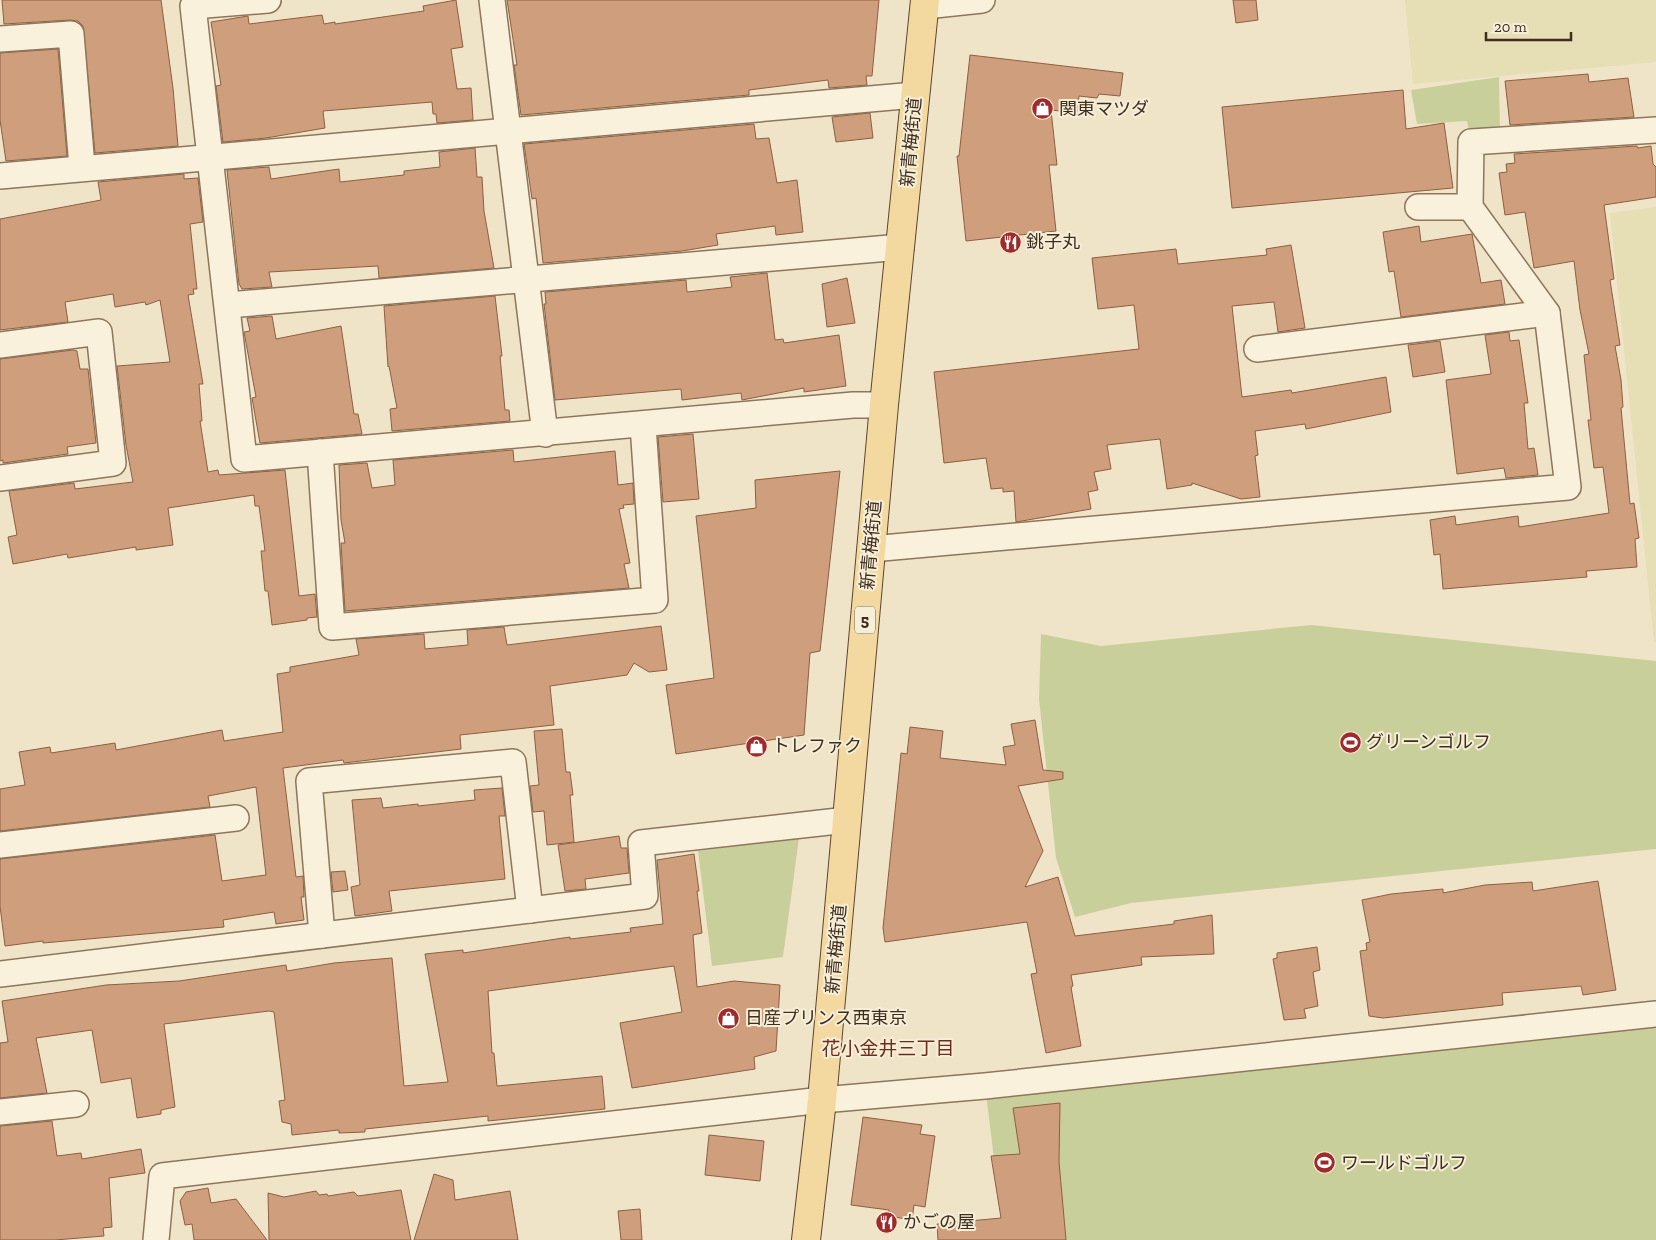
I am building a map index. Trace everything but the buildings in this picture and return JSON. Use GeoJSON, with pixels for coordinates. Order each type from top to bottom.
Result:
{"type":"FeatureCollection","features":[{"type":"Feature","properties":{"kind":"main road","name":"新青梅街道"},"geometry":{"type":"LineString","coordinates":[[806,1240],[822,1100],[884,405],[925,3]]}},
{"type":"Feature","properties":{"kind":"street"},"geometry":{"type":"LineString","coordinates":[[268,0],[192,6],[228,305],[244,459],[545,434],[853,405],[884,405]]}},
{"type":"Feature","properties":{"kind":"street"},"geometry":{"type":"LineString","coordinates":[[492,0],[545,434]]}},
{"type":"Feature","properties":{"kind":"street"},"geometry":{"type":"LineString","coordinates":[[925,3],[982,0]]}},
{"type":"Feature","properties":{"kind":"street"},"geometry":{"type":"LineString","coordinates":[[0,39],[71,34],[82,167]]}},
{"type":"Feature","properties":{"kind":"street"},"geometry":{"type":"LineString","coordinates":[[0,176],[82,167],[915,95]]}},
{"type":"Feature","properties":{"kind":"street"},"geometry":{"type":"LineString","coordinates":[[871,549],[1568,487],[1547,313],[1470,207],[1471,142],[1656,130]]}},
{"type":"Feature","properties":{"kind":"street"},"geometry":{"type":"LineString","coordinates":[[1418,207],[1470,207]]}},
{"type":"Feature","properties":{"kind":"street"},"geometry":{"type":"LineString","coordinates":[[228,305],[901,247]]}},
{"type":"Feature","properties":{"kind":"street"},"geometry":{"type":"LineString","coordinates":[[1257,349],[1547,313]]}},
{"type":"Feature","properties":{"kind":"street"},"geometry":{"type":"LineString","coordinates":[[0,346],[99,332],[113,463],[0,478]]}},
{"type":"Feature","properties":{"kind":"street"},"geometry":{"type":"LineString","coordinates":[[320,452],[332,627],[645,601],[655,600],[643,425]]}},
{"type":"Feature","properties":{"kind":"street"},"geometry":{"type":"LineString","coordinates":[[322,935],[309,781],[513,762],[530,910]]}},
{"type":"Feature","properties":{"kind":"street"},"geometry":{"type":"LineString","coordinates":[[0,845],[236,818]]}},
{"type":"Feature","properties":{"kind":"street"},"geometry":{"type":"LineString","coordinates":[[0,974],[645,896],[640,843],[847,820]]}},
{"type":"Feature","properties":{"kind":"street"},"geometry":{"type":"LineString","coordinates":[[156,1240],[162,1176],[822,1100],[1004,1084],[1656,1014]]}},
{"type":"Feature","properties":{"kind":"street"},"geometry":{"type":"LineString","coordinates":[[0,1112],[76,1104]]}},
{"type":"Feature","properties":{"kind":"shaded area"},"geometry":{"type":"Polygon","coordinates":[[[1405,0],[1656,0],[1656,62],[1413,84],[1405,0]]]}},
{"type":"Feature","properties":{"kind":"shaded area"},"geometry":{"type":"Polygon","coordinates":[[[1656,207],[1656,642],[1654,642],[1610,213],[1656,207]]]}},
{"type":"Feature","properties":{"kind":"green space"},"geometry":{"type":"Polygon","coordinates":[[[1499,77],[1500,136],[1470,136],[1467,121],[1417,124],[1411,90],[1499,77]]]}},
{"type":"Feature","properties":{"kind":"green space","name":"グリーンゴルフ"},"geometry":{"type":"Polygon","coordinates":[[[1311,625],[1656,661],[1656,849],[1131,903],[1075,917],[1056,858],[1039,699],[1041,634],[1101,646],[1311,625]]]}},
{"type":"Feature","properties":{"kind":"green space"},"geometry":{"type":"Polygon","coordinates":[[[799,838],[783,957],[712,966],[698,851],[799,838]]]}},
{"type":"Feature","properties":{"kind":"green space","name":"ワールドゴルフ"},"geometry":{"type":"Polygon","coordinates":[[[1656,1014],[1656,1240],[1004,1240],[985,1086],[1656,1014]]]}},
{"type":"Feature","properties":{"kind":"place","name":"関東マツダ"},"geometry":{"type":"Point","coordinates":[1043,109]}},
{"type":"Feature","properties":{"kind":"place","name":"銚子丸"},"geometry":{"type":"Point","coordinates":[1010,242]}},
{"type":"Feature","properties":{"kind":"place","name":"グリーンゴルフ"},"geometry":{"type":"Point","coordinates":[1350,742]}},
{"type":"Feature","properties":{"kind":"place","name":"トレファク"},"geometry":{"type":"Point","coordinates":[756,746]}},
{"type":"Feature","properties":{"kind":"place","name":"日産プリンス西東京"},"geometry":{"type":"Point","coordinates":[729,1018]}},
{"type":"Feature","properties":{"kind":"place","name":"ワールドゴルフ"},"geometry":{"type":"Point","coordinates":[1325,1163]}},
{"type":"Feature","properties":{"kind":"place","name":"かごの屋"},"geometry":{"type":"Point","coordinates":[887,1222]}},
{"type":"Feature","properties":{"kind":"district","name":"花小金井三丁目"},"geometry":{"type":"Point","coordinates":[888,1048]}}]}
